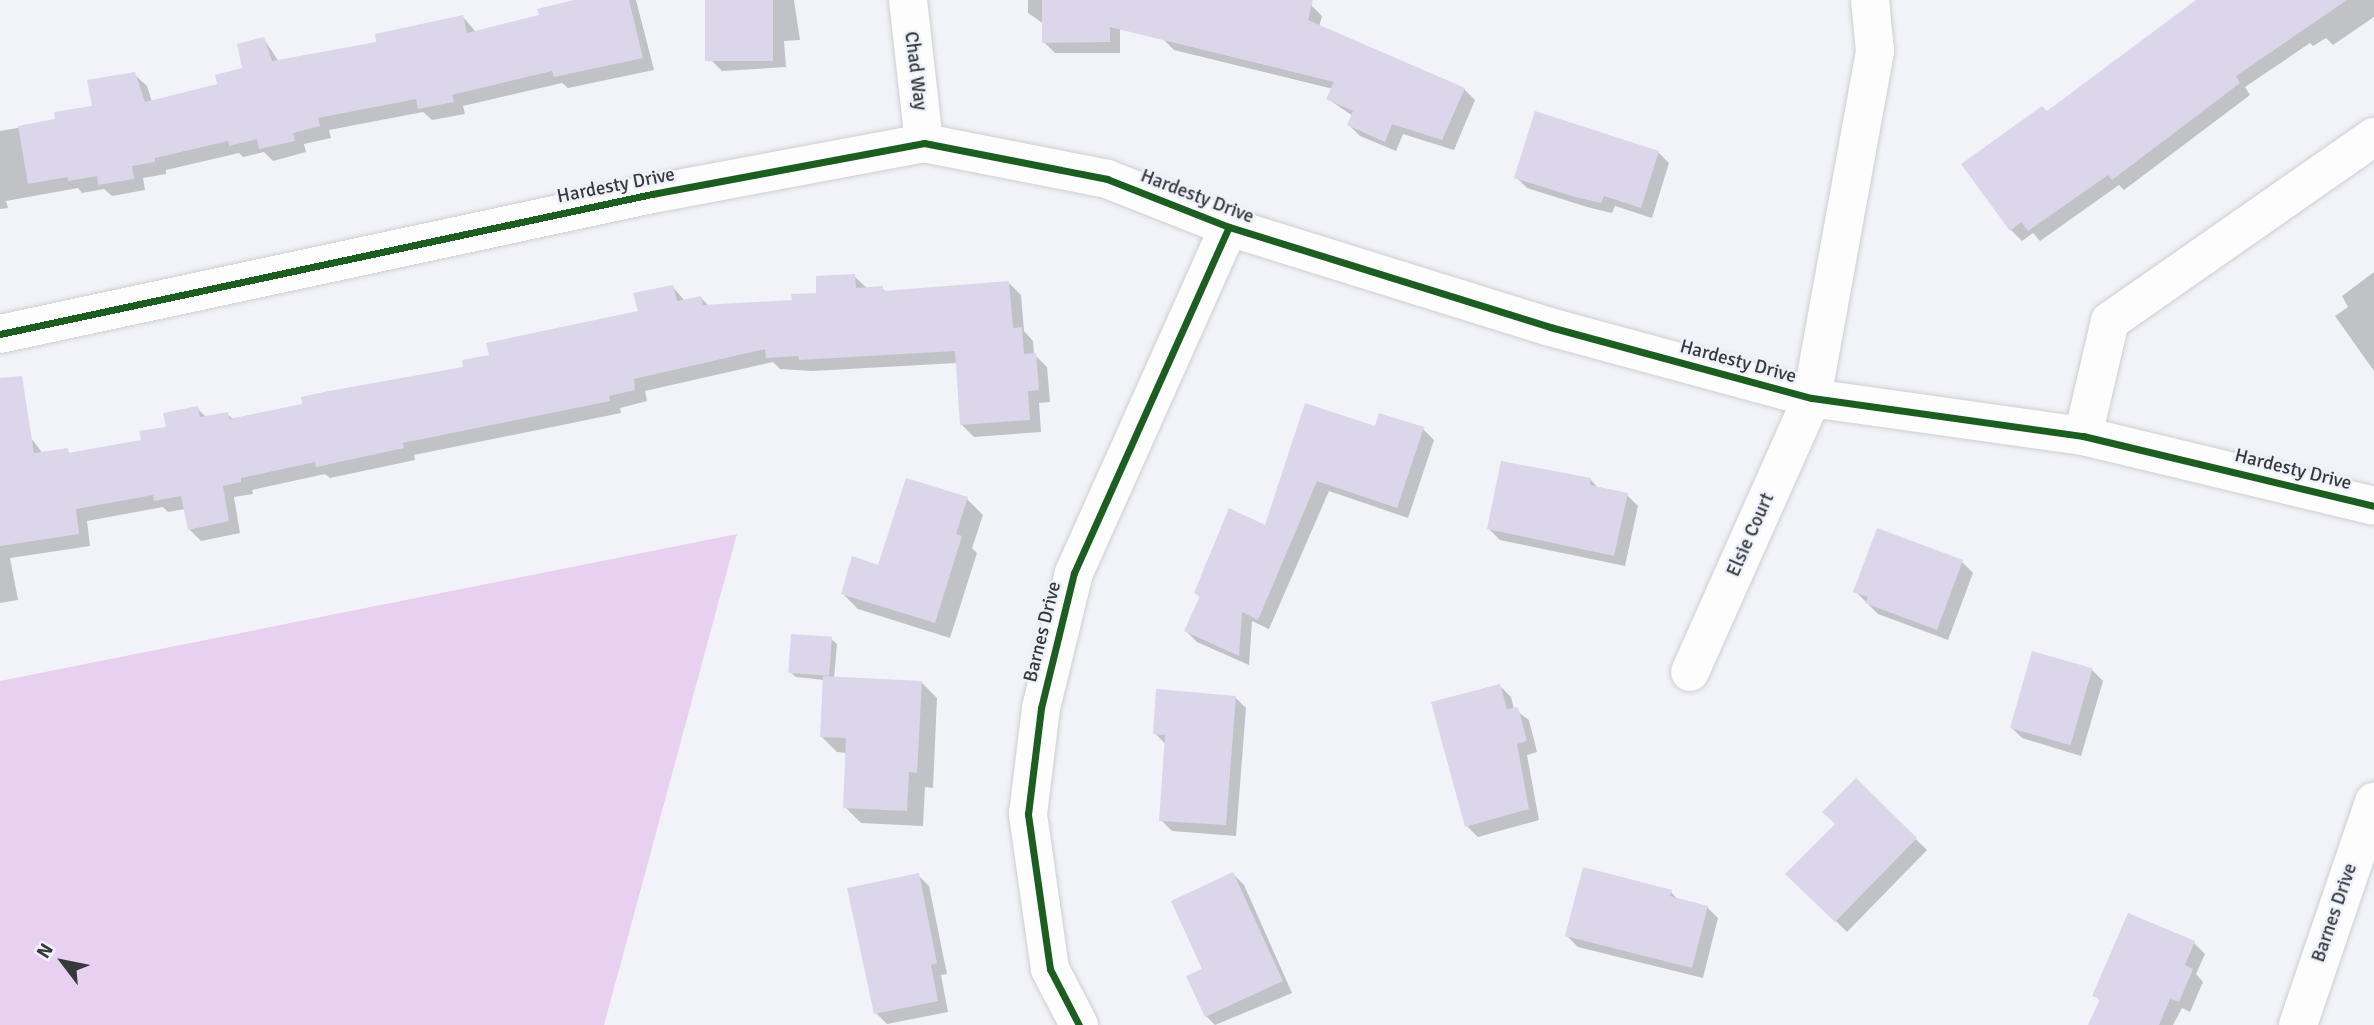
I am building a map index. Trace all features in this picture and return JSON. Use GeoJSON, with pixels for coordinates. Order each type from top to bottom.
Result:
{"type":"FeatureCollection","features":[{"type":"Feature","properties":{"kind":"street","name":"Chad Way"},"geometry":{"type":"LineString","coordinates":[[908,0],[924,143]]}},
{"type":"Feature","properties":{"kind":"street","name":"Hardesty Drive"},"geometry":{"type":"LineString","coordinates":[[1812,398],[1875,51],[1870,0]]}},
{"type":"Feature","properties":{"kind":"street"},"geometry":{"type":"LineString","coordinates":[[2083,436],[2110,321],[2374,137]]}},
{"type":"Feature","properties":{"kind":"street","name":"Hardesty Drive"},"geometry":{"type":"LineString","coordinates":[[0,334],[652,194],[924,143],[1107,179],[1229,228],[1550,327],[1812,398],[2083,436],[2374,506]]}},
{"type":"Feature","properties":{"kind":"street","name":"Barnes Drive"},"geometry":{"type":"LineString","coordinates":[[1079,1025],[1050,969],[1028,814],[1041,708],[1074,573],[1229,228]]}},
{"type":"Feature","properties":{"kind":"street","name":"Elsie Court"},"geometry":{"type":"LineString","coordinates":[[1689,672],[1812,398]]}},
{"type":"Feature","properties":{"kind":"street","name":"Barnes Drive"},"geometry":{"type":"LineString","coordinates":[[2298,1025],[2374,802]]}},
{"type":"Feature","properties":{"kind":"shaded area"},"geometry":{"type":"Polygon","coordinates":[[[737,534],[604,1025],[0,1025],[0,681],[737,534]]]}},
{"type":"Feature","properties":{"kind":"building"},"geometry":{"type":"Polygon","coordinates":[[[574,0],[629,0],[643,58],[554,77],[552,71],[452,95],[454,102],[418,109],[416,99],[318,118],[320,126],[293,133],[295,141],[259,149],[257,139],[229,146],[228,141],[155,158],[155,162],[132,166],[134,179],[98,185],[97,176],[68,181],[68,177],[28,184],[18,126],[55,119],[54,112],[92,106],[87,80],[135,72],[145,102],[217,84],[215,75],[242,68],[237,44],[264,37],[272,61],[376,42],[375,34],[463,15],[467,33],[539,15],[537,9],[574,0]]]}},
{"type":"Feature","properties":{"kind":"building"},"geometry":{"type":"Polygon","coordinates":[[[705,0],[773,0],[773,61],[705,61],[705,0]]]}},
{"type":"Feature","properties":{"kind":"building"},"geometry":{"type":"Polygon","coordinates":[[[1042,0],[1313,0],[1308,20],[1465,88],[1442,140],[1392,124],[1385,142],[1347,125],[1353,111],[1326,99],[1334,82],[1110,27],[1110,42],[1042,43],[1042,0]]]}},
{"type":"Feature","properties":{"kind":"building"},"geometry":{"type":"Polygon","coordinates":[[[2196,0],[2347,0],[2236,76],[2240,83],[2112,180],[2108,175],[2028,231],[2021,222],[2010,231],[1961,164],[2042,106],[2047,111],[2196,0]]]}},
{"type":"Feature","properties":{"kind":"building"},"geometry":{"type":"Polygon","coordinates":[[[1535,111],[1659,151],[1641,208],[1604,196],[1601,203],[1575,197],[1514,178],[1535,111]]]}},
{"type":"Feature","properties":{"kind":"building"},"geometry":{"type":"Polygon","coordinates":[[[855,274],[856,288],[883,286],[883,291],[1009,281],[1013,328],[1022,327],[1024,354],[1036,353],[1039,390],[1028,391],[1030,420],[960,425],[955,351],[799,360],[798,356],[766,358],[765,349],[634,379],[635,390],[609,396],[610,401],[403,443],[404,448],[316,467],[315,462],[241,478],[241,482],[223,486],[229,521],[188,530],[181,496],[154,501],[153,495],[76,509],[79,534],[0,546],[0,378],[22,376],[34,453],[68,448],[68,453],[141,440],[139,431],[166,427],[163,413],[198,406],[200,417],[228,412],[229,419],[302,404],[301,397],[463,367],[462,360],[489,355],[486,343],[638,311],[633,293],[673,285],[677,301],[701,296],[703,305],[792,300],[791,294],[816,293],[816,276],[855,274]]]}},
{"type":"Feature","properties":{"kind":"building"},"geometry":{"type":"Polygon","coordinates":[[[1305,403],[1375,426],[1379,413],[1424,427],[1397,508],[1317,481],[1258,620],[1242,612],[1239,656],[1184,631],[1200,596],[1194,593],[1229,508],[1265,525],[1305,403]]]}},
{"type":"Feature","properties":{"kind":"building"},"geometry":{"type":"Polygon","coordinates":[[[1501,461],[1591,478],[1590,485],[1628,493],[1614,556],[1487,529],[1501,461]]]}},
{"type":"Feature","properties":{"kind":"building"},"geometry":{"type":"Polygon","coordinates":[[[906,478],[968,497],[956,534],[962,536],[935,623],[841,594],[852,556],[878,565],[906,478]]]}},
{"type":"Feature","properties":{"kind":"building"},"geometry":{"type":"Polygon","coordinates":[[[1877,528],[1963,560],[1937,630],[1865,603],[1868,597],[1853,592],[1877,528]]]}},
{"type":"Feature","properties":{"kind":"building"},"geometry":{"type":"Polygon","coordinates":[[[791,634],[832,637],[829,676],[788,673],[791,634]]]}},
{"type":"Feature","properties":{"kind":"building"},"geometry":{"type":"Polygon","coordinates":[[[2032,651],[2093,668],[2071,745],[2010,728],[2032,651]]]}},
{"type":"Feature","properties":{"kind":"building"},"geometry":{"type":"Polygon","coordinates":[[[823,676],[922,681],[917,773],[909,772],[907,811],[843,808],[846,738],[820,737],[823,676]]]}},
{"type":"Feature","properties":{"kind":"building"},"geometry":{"type":"Polygon","coordinates":[[[1500,684],[1507,709],[1518,707],[1527,741],[1517,744],[1529,809],[1465,827],[1431,702],[1500,684]]]}},
{"type":"Feature","properties":{"kind":"building"},"geometry":{"type":"Polygon","coordinates":[[[1156,689],[1236,696],[1226,825],[1159,821],[1165,735],[1153,734],[1156,689]]]}},
{"type":"Feature","properties":{"kind":"building"},"geometry":{"type":"Polygon","coordinates":[[[1856,778],[1917,838],[1835,922],[1785,874],[1835,824],[1822,812],[1856,778]]]}},
{"type":"Feature","properties":{"kind":"building"},"geometry":{"type":"Polygon","coordinates":[[[1583,867],[1672,890],[1670,896],[1708,906],[1692,968],[1565,936],[1583,867]]]}},
{"type":"Feature","properties":{"kind":"building"},"geometry":{"type":"Polygon","coordinates":[[[1233,872],[1283,981],[1205,1017],[1186,976],[1202,969],[1171,901],[1233,872]]]}},
{"type":"Feature","properties":{"kind":"building"},"geometry":{"type":"Polygon","coordinates":[[[919,873],[937,963],[931,965],[938,1001],[874,1014],[847,888],[919,873]]]}},
{"type":"Feature","properties":{"kind":"building"},"geometry":{"type":"Polygon","coordinates":[[[2128,913],[2195,941],[2185,965],[2193,969],[2179,1002],[2170,999],[2159,1025],[2088,1025],[2100,999],[2092,996],[2128,913]]]}},
{"type":"Feature","properties":{"kind":"cycle path"},"geometry":{"type":"LineString","coordinates":[[0,334],[652,194],[924,143],[1107,179],[1229,227],[1550,327],[1812,398],[2083,436],[2374,506]]}},
{"type":"Feature","properties":{"kind":"cycle path"},"geometry":{"type":"LineString","coordinates":[[1079,1025],[1050,969],[1028,814],[1041,708],[1074,573],[1229,227]]}}]}
